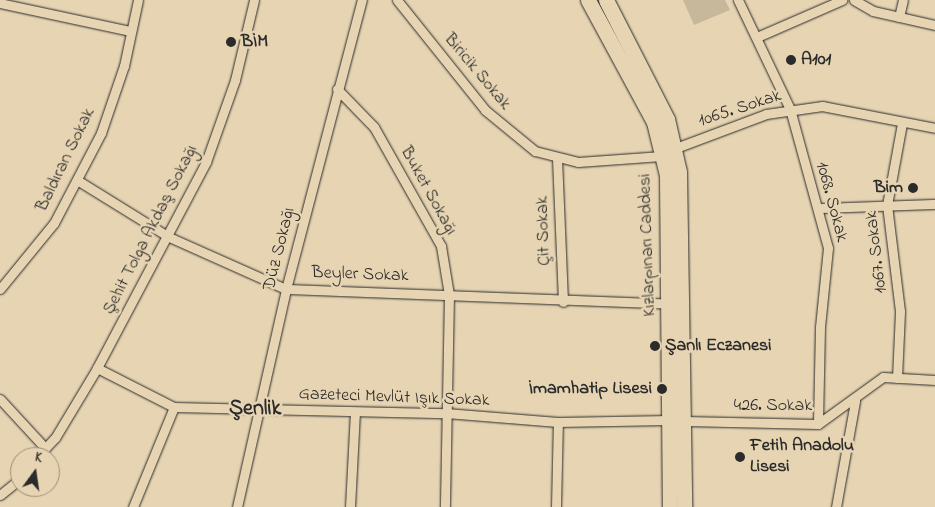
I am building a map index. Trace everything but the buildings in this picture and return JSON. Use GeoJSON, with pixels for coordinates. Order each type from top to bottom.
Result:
{"type":"FeatureCollection","features":[{"type":"Feature","properties":{"kind":"main road","name":"Kızlarpınarı Caddesi"},"geometry":{"type":"LineString","coordinates":[[588,0],[679,172],[685,421],[684,507]]}},
{"type":"Feature","properties":{"kind":"main road","name":"Kızlarpınarı Caddesi"},"geometry":{"type":"LineString","coordinates":[[606,0],[667,120],[670,507]]}},
{"type":"Feature","properties":{"kind":"street","name":"Baldıran Sokak"},"geometry":{"type":"LineString","coordinates":[[0,290],[54,223],[101,133],[131,32],[138,0]]}},
{"type":"Feature","properties":{"kind":"street","name":"Şehit Tolga Akdaş Sokağı"},"geometry":{"type":"LineString","coordinates":[[46,447],[96,368],[169,237],[206,162],[232,89],[254,0]]}},
{"type":"Feature","properties":{"kind":"street","name":"Düz Sokağı"},"geometry":{"type":"LineString","coordinates":[[237,507],[286,289],[362,0]]}},
{"type":"Feature","properties":{"kind":"street","name":"Biricik Sokak"},"geometry":{"type":"LineString","coordinates":[[397,0],[485,110],[535,151],[557,158],[622,162],[668,152]]}},
{"type":"Feature","properties":{"kind":"street","name":"1068. Sokak"},"geometry":{"type":"LineString","coordinates":[[738,0],[757,36],[790,109],[819,208],[828,248],[820,327],[818,424]]}},
{"type":"Feature","properties":{"kind":"street"},"geometry":{"type":"LineString","coordinates":[[757,36],[842,0]]}},
{"type":"Feature","properties":{"kind":"street"},"geometry":{"type":"LineString","coordinates":[[854,0],[873,11],[935,24]]}},
{"type":"Feature","properties":{"kind":"street"},"geometry":{"type":"LineString","coordinates":[[899,16],[903,0]]}},
{"type":"Feature","properties":{"kind":"street"},"geometry":{"type":"LineString","coordinates":[[0,3],[131,32]]}},
{"type":"Feature","properties":{"kind":"street","name":"Buket Sokağı"},"geometry":{"type":"LineString","coordinates":[[337,90],[374,127],[441,246],[449,295],[445,507]]}},
{"type":"Feature","properties":{"kind":"street","name":"1065. Sokak"},"geometry":{"type":"LineString","coordinates":[[668,152],[790,109],[822,106],[935,128]]}},
{"type":"Feature","properties":{"kind":"street","name":"1067. Sokak"},"geometry":{"type":"LineString","coordinates":[[897,378],[900,311],[887,205],[902,123]]}},
{"type":"Feature","properties":{"kind":"street","name":"Çit Sokak"},"geometry":{"type":"LineString","coordinates":[[557,158],[563,302]]}},
{"type":"Feature","properties":{"kind":"street","name":"Beyler Sokak"},"geometry":{"type":"LineString","coordinates":[[77,180],[169,237],[286,289],[449,295],[563,302],[668,304]]}},
{"type":"Feature","properties":{"kind":"street"},"geometry":{"type":"LineString","coordinates":[[819,208],[935,204]]}},
{"type":"Feature","properties":{"kind":"street","name":"Gazeteci Mevlüt Işık Sokak"},"geometry":{"type":"LineString","coordinates":[[96,368],[174,406],[446,413],[558,422],[669,420]]}},
{"type":"Feature","properties":{"kind":"street","name":"426. Sokak"},"geometry":{"type":"LineString","coordinates":[[685,421],[818,424],[856,401],[883,378],[935,380]]}},
{"type":"Feature","properties":{"kind":"street"},"geometry":{"type":"LineString","coordinates":[[0,399],[44,447]]}},
{"type":"Feature","properties":{"kind":"street"},"geometry":{"type":"LineString","coordinates":[[836,507],[856,401]]}},
{"type":"Feature","properties":{"kind":"street"},"geometry":{"type":"LineString","coordinates":[[133,507],[174,406]]}},
{"type":"Feature","properties":{"kind":"street"},"geometry":{"type":"LineString","coordinates":[[350,507],[355,412]]}},
{"type":"Feature","properties":{"kind":"street"},"geometry":{"type":"LineString","coordinates":[[556,507],[558,422]]}},
{"type":"Feature","properties":{"kind":"street"},"geometry":{"type":"LineString","coordinates":[[0,496],[10,488]]}},
{"type":"Feature","properties":{"kind":"shaded area"},"geometry":{"type":"Polygon","coordinates":[[[683,0],[725,0],[730,10],[694,25],[683,0]]]}},
{"type":"Feature","properties":{"kind":"place","name":"BİM"},"geometry":{"type":"Point","coordinates":[231,42]}},
{"type":"Feature","properties":{"kind":"place","name":"A101"},"geometry":{"type":"Point","coordinates":[791,60]}},
{"type":"Feature","properties":{"kind":"place","name":"Bim"},"geometry":{"type":"Point","coordinates":[913,188]}},
{"type":"Feature","properties":{"kind":"place","name":"Şanlı Eczanesi"},"geometry":{"type":"Point","coordinates":[655,346]}},
{"type":"Feature","properties":{"kind":"place","name":"İmamhatip Lisesi"},"geometry":{"type":"Point","coordinates":[662,389]}},
{"type":"Feature","properties":{"kind":"place","name":"Fetih Anadolu Lisesi"},"geometry":{"type":"Point","coordinates":[740,457]}},
{"type":"Feature","properties":{"kind":"district","name":"Şenlik"},"geometry":{"type":"Point","coordinates":[255,410]}}]}
